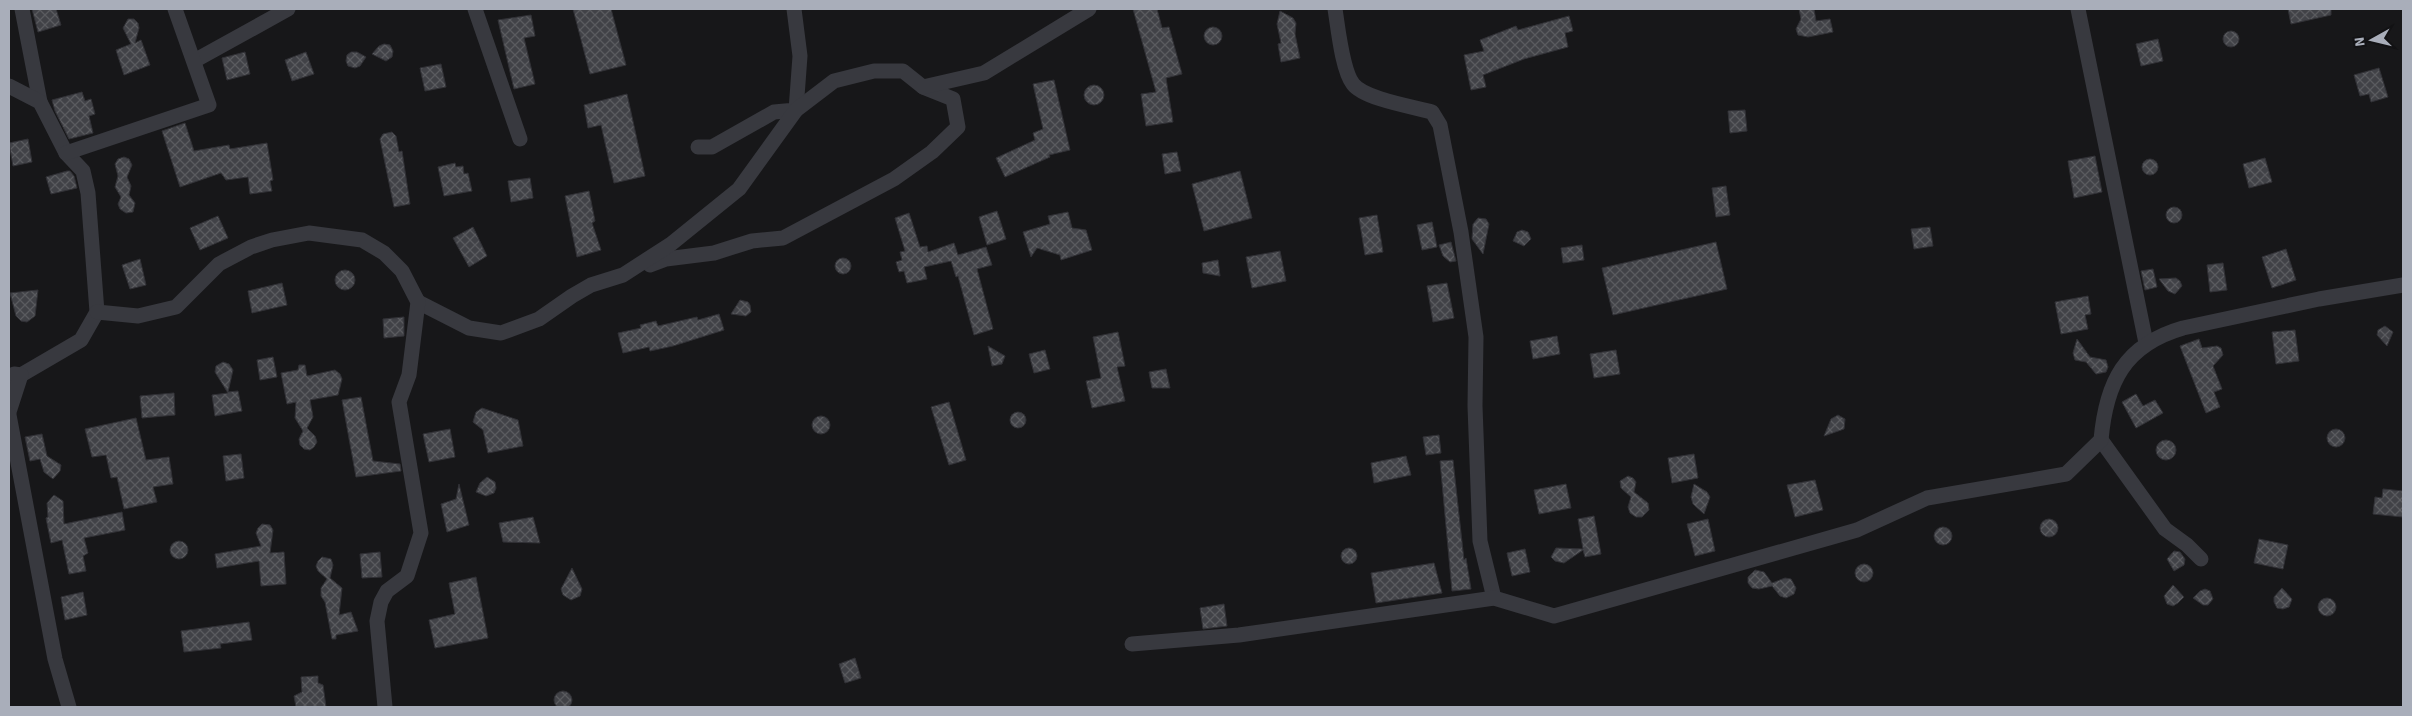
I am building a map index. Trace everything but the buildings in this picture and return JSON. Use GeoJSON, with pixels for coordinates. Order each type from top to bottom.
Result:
{"type":"FeatureCollection","features":[{"type":"Feature","properties":{"kind":"street"},"geometry":{"type":"LineString","coordinates":[[22,9],[40,102],[66,153],[83,171],[88,193],[97,312],[81,340],[13,375],[9,413],[55,659],[69,707]]}},
{"type":"Feature","properties":{"kind":"street"},"geometry":{"type":"LineString","coordinates":[[66,153],[209,105],[175,9]]}},
{"type":"Feature","properties":{"kind":"street"},"geometry":{"type":"LineString","coordinates":[[194,61],[288,9]]}},
{"type":"Feature","properties":{"kind":"street"},"geometry":{"type":"LineString","coordinates":[[475,9],[520,139]]}},
{"type":"Feature","properties":{"kind":"street"},"geometry":{"type":"LineString","coordinates":[[794,9],[800,56],[796,110]]}},
{"type":"Feature","properties":{"kind":"street"},"geometry":{"type":"LineString","coordinates":[[924,87],[984,73],[1088,9]]}},
{"type":"Feature","properties":{"kind":"street"},"geometry":{"type":"LineString","coordinates":[[1335,9],[1344,59],[1353,84],[1368,95],[1432,112],[1440,126],[1461,232],[1476,337],[1475,406],[1480,541],[1494,598]]}},
{"type":"Feature","properties":{"kind":"street"},"geometry":{"type":"LineString","coordinates":[[2078,9],[2146,343]]}},
{"type":"Feature","properties":{"kind":"street"},"geometry":{"type":"LineString","coordinates":[[418,302],[469,328],[501,333],[539,319],[591,285],[623,275],[666,259],[714,253],[752,241],[783,238],[894,179],[932,152],[958,126],[953,99],[924,87],[902,71],[874,71],[834,81],[796,110],[739,189],[671,244],[623,275]]}},
{"type":"Feature","properties":{"kind":"street"},"geometry":{"type":"LineString","coordinates":[[9,86],[40,102]]}},
{"type":"Feature","properties":{"kind":"street"},"geometry":{"type":"LineString","coordinates":[[698,147],[712,147],[774,112],[796,110]]}},
{"type":"Feature","properties":{"kind":"street"},"geometry":{"type":"LineString","coordinates":[[97,312],[138,316],[176,307],[219,264],[250,247],[272,240],[309,233],[362,240],[384,253],[402,271],[418,302],[409,375],[399,402],[421,533],[407,576],[387,591],[381,602],[377,621],[385,707]]}},
{"type":"Feature","properties":{"kind":"street"},"geometry":{"type":"LineString","coordinates":[[2201,559],[2187,545],[2165,529],[2101,440],[2103,415],[2114,381],[2146,343],[2164,334],[2183,328],[2319,299],[2403,285]]}},
{"type":"Feature","properties":{"kind":"street"},"geometry":{"type":"LineString","coordinates":[[1132,644],[1238,635],[1494,598],[1554,616],[1857,530],[1927,498],[2066,474],[2101,440]]}}]}
